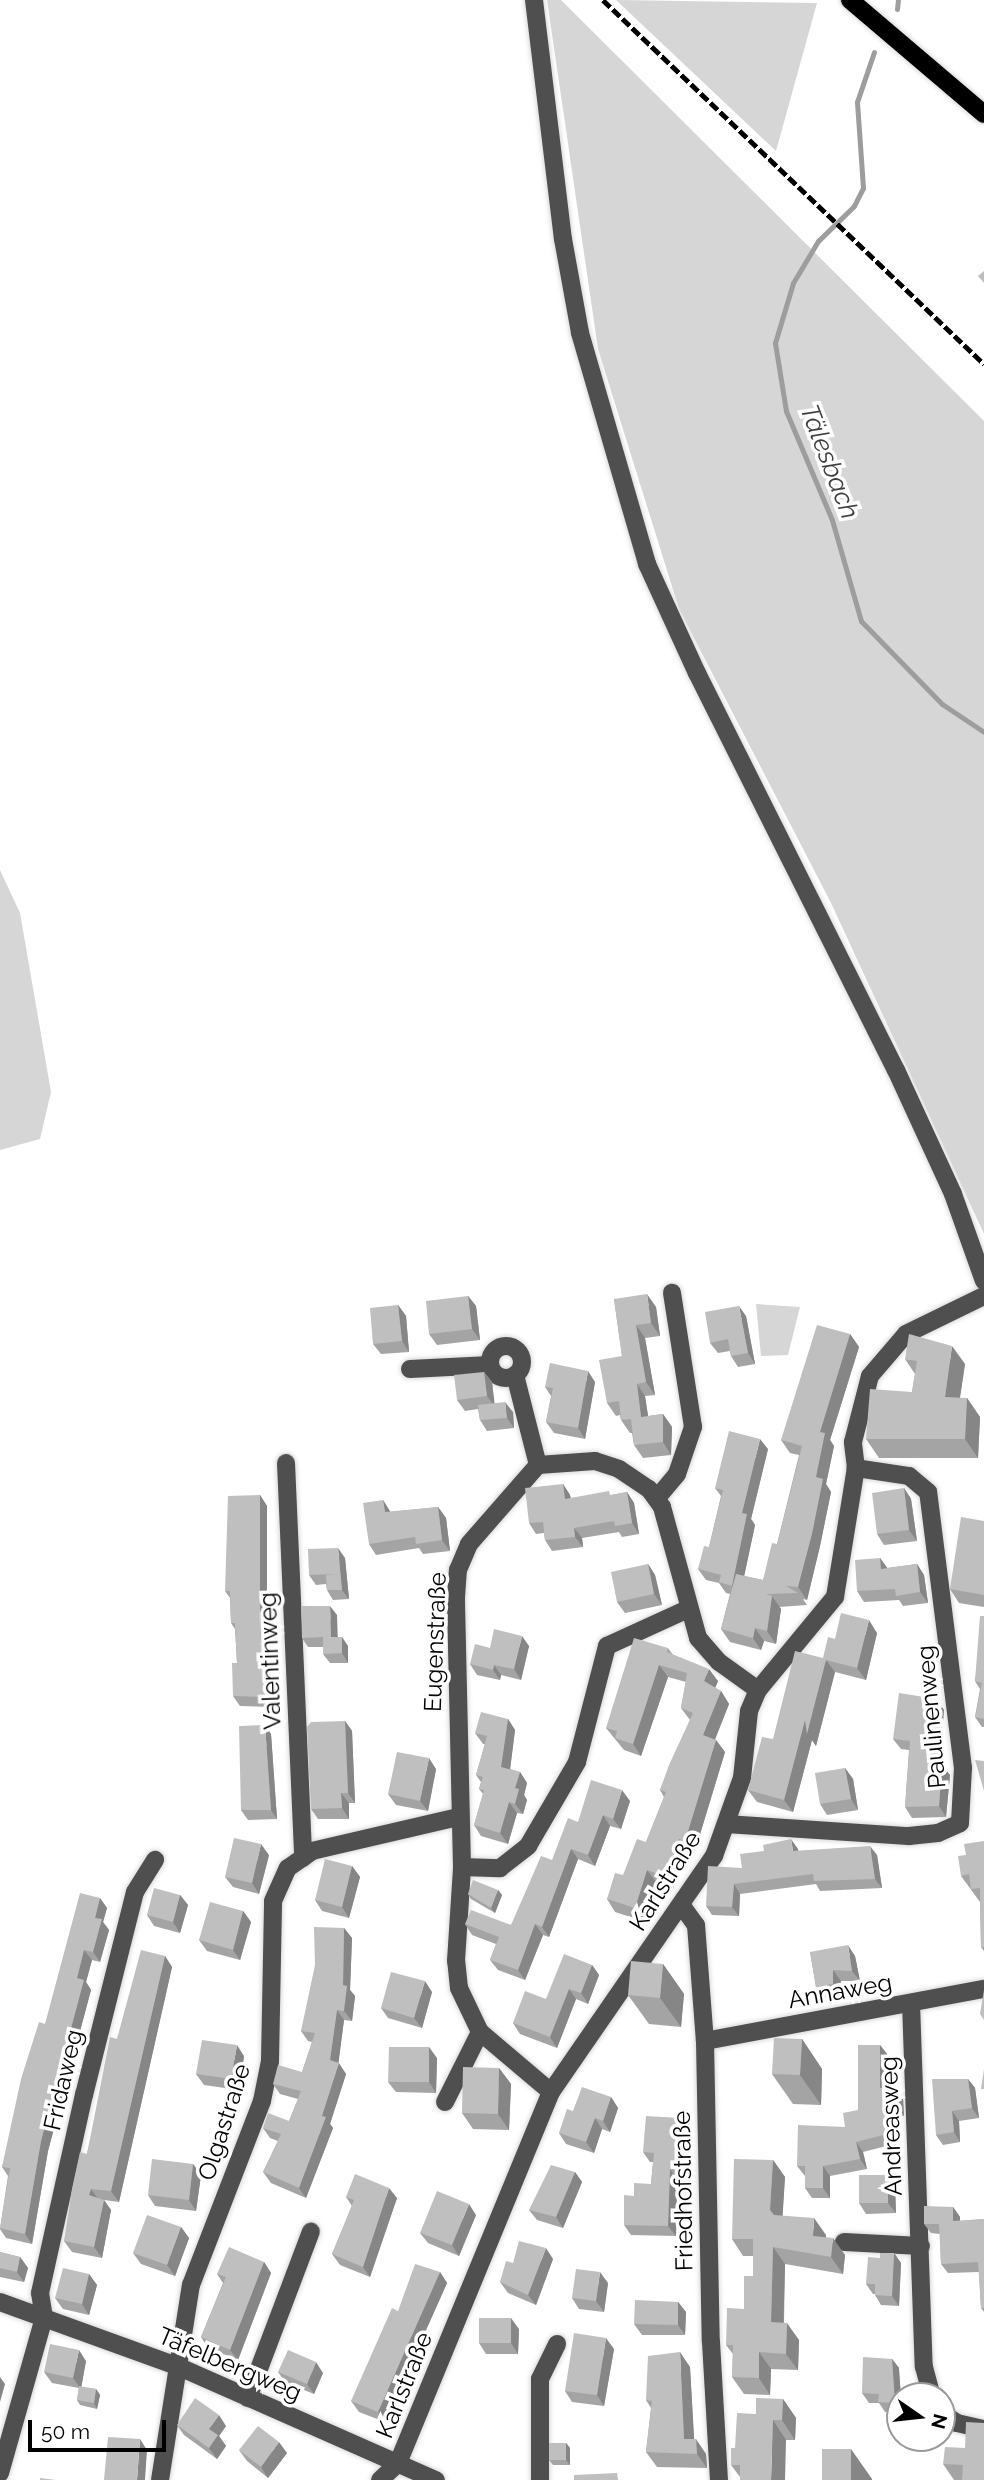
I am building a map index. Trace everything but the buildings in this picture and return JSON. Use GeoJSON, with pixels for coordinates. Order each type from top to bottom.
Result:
{"type":"FeatureCollection","features":[{"type":"Feature","properties":{"kind":"main road"},"geometry":{"type":"LineString","coordinates":[[850,0],[984,114]]}},
{"type":"Feature","properties":{"kind":"street"},"geometry":{"type":"LineString","coordinates":[[534,0],[573,332],[647,564],[953,1194],[984,1281]]}},
{"type":"Feature","properties":{"kind":"street"},"geometry":{"type":"LineString","coordinates":[[657,1498],[677,1474],[690,1446],[693,1427],[672,1293]]}},
{"type":"Feature","properties":{"kind":"street","name":"Karlstraße"},"geometry":{"type":"LineString","coordinates":[[380,2480],[398,2463],[551,2092],[714,1856],[743,1778],[749,1711],[758,1690],[835,1597],[856,1468],[853,1442],[870,1376],[906,1334],[984,1296]]}},
{"type":"Feature","properties":{"kind":"street"},"geometry":{"type":"LineString","coordinates":[[490,1365],[495,1350],[514,1348],[522,1361],[515,1375],[538,1465],[595,1461],[619,1469],[657,1498],[698,1637],[719,1662],[758,1690]]}},
{"type":"Feature","properties":{"kind":"street"},"geometry":{"type":"LineString","coordinates":[[410,1369],[490,1365]]}},
{"type":"Feature","properties":{"kind":"street"},"geometry":{"type":"LineString","coordinates":[[490,1365],[500,1377],[515,1375]]}},
{"type":"Feature","properties":{"kind":"street","name":"Valentinweg"},"geometry":{"type":"LineString","coordinates":[[286,1463],[303,1858]]}},
{"type":"Feature","properties":{"kind":"street","name":"Eugenstraße"},"geometry":{"type":"LineString","coordinates":[[538,1465],[469,1544],[458,1570],[458,1817],[462,1867],[456,1961],[459,1988],[480,2032],[551,2092]]}},
{"type":"Feature","properties":{"kind":"street","name":"Paulinenweg"},"geometry":{"type":"LineString","coordinates":[[726,1824],[909,1836],[938,1833],[960,1823],[963,1768],[928,1492],[909,1476],[856,1468]]}},
{"type":"Feature","properties":{"kind":"street"},"geometry":{"type":"LineString","coordinates":[[462,1867],[500,1868],[528,1846],[577,1762],[607,1646],[688,1609]]}},
{"type":"Feature","properties":{"kind":"street","name":"Olgastraße"},"geometry":{"type":"LineString","coordinates":[[160,2480],[191,2285],[253,2126],[270,2061],[273,1901],[288,1868],[312,1851],[458,1817]]}},
{"type":"Feature","properties":{"kind":"street","name":"Fridaweg"},"geometry":{"type":"LineString","coordinates":[[0,2473],[44,2318],[40,2293],[84,2095],[135,1892],[155,1860]]}},
{"type":"Feature","properties":{"kind":"street","name":"Friedhofstraße"},"geometry":{"type":"LineString","coordinates":[[682,1906],[696,1925],[705,2041],[711,2342],[719,2480]]}},
{"type":"Feature","properties":{"kind":"street","name":"Annaweg"},"geometry":{"type":"LineString","coordinates":[[705,2041],[984,1989]]}},
{"type":"Feature","properties":{"kind":"street","name":"Andreasweg"},"geometry":{"type":"LineString","coordinates":[[911,2004],[924,2367],[928,2382]]}},
{"type":"Feature","properties":{"kind":"street"},"geometry":{"type":"LineString","coordinates":[[445,2102],[480,2032]]}},
{"type":"Feature","properties":{"kind":"street"},"geometry":{"type":"LineString","coordinates":[[248,2398],[311,2231]]}},
{"type":"Feature","properties":{"kind":"street"},"geometry":{"type":"LineString","coordinates":[[844,2242],[920,2246]]}},
{"type":"Feature","properties":{"kind":"street","name":"Täfelbergweg"},"geometry":{"type":"LineString","coordinates":[[0,2302],[177,2366],[436,2480]]}},
{"type":"Feature","properties":{"kind":"street"},"geometry":{"type":"LineString","coordinates":[[540,2480],[540,2379],[557,2344]]}},
{"type":"Feature","properties":{"kind":"street"},"geometry":{"type":"LineString","coordinates":[[956,2422],[984,2429]]}},
{"type":"Feature","properties":{"kind":"shaded area"},"geometry":{"type":"Polygon","coordinates":[[[547,0],[561,0],[984,421],[984,1234],[831,903],[679,609],[598,349],[547,0]]]}},
{"type":"Feature","properties":{"kind":"shaded area"},"geometry":{"type":"Polygon","coordinates":[[[616,0],[817,3],[776,151],[616,0]]]}},
{"type":"Feature","properties":{"kind":"shaded area"},"geometry":{"type":"Polygon","coordinates":[[[0,870],[20,913],[51,1092],[40,1139],[0,1150],[0,870]]]}},
{"type":"Feature","properties":{"kind":"shaded area"},"geometry":{"type":"Polygon","coordinates":[[[756,1304],[800,1307],[788,1355],[761,1356],[756,1304]]]}},
{"type":"Feature","properties":{"kind":"waterway","name":"Tälesbach"},"geometry":{"type":"LineString","coordinates":[[897,9],[898,0]]}},
{"type":"Feature","properties":{"kind":"waterway","name":"Tälesbach"},"geometry":{"type":"LineString","coordinates":[[874,52],[857,102],[863,188],[854,206],[818,241],[793,283],[775,343],[786,411],[832,520],[861,621],[942,704],[984,732]]}},
{"type":"Feature","properties":{"kind":"railway"},"geometry":{"type":"LineString","coordinates":[[603,0],[984,364]]}}]}
